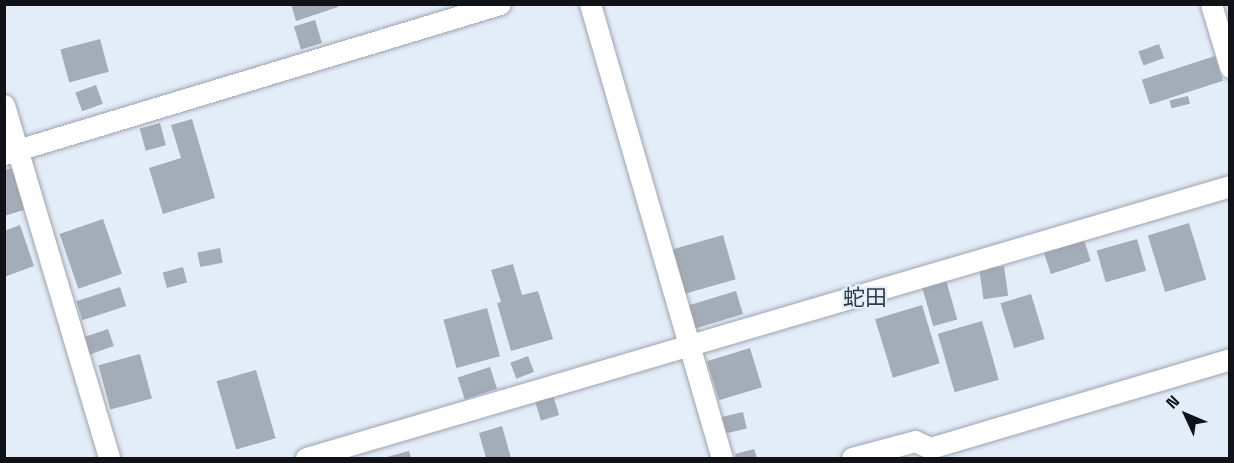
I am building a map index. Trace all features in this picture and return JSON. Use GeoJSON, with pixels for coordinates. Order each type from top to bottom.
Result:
{"type":"FeatureCollection","features":[{"type":"Feature","properties":{"kind":"street"},"geometry":{"type":"LineString","coordinates":[[11,152],[500,4]]}},
{"type":"Feature","properties":{"kind":"street"},"geometry":{"type":"LineString","coordinates":[[590,4],[687,347],[722,459]]}},
{"type":"Feature","properties":{"kind":"street"},"geometry":{"type":"LineString","coordinates":[[1211,4],[1230,67]]}},
{"type":"Feature","properties":{"kind":"street"},"geometry":{"type":"LineString","coordinates":[[4,105],[11,152],[109,459]]}},
{"type":"Feature","properties":{"kind":"street"},"geometry":{"type":"LineString","coordinates":[[306,459],[1230,186]]}},
{"type":"Feature","properties":{"kind":"street"},"geometry":{"type":"LineString","coordinates":[[852,459],[915,441],[930,448],[1230,359]]}},
{"type":"Feature","properties":{"kind":"building"},"geometry":{"type":"Polygon","coordinates":[[[291,4],[337,4],[338,7],[296,21],[291,4]]]}},
{"type":"Feature","properties":{"kind":"building"},"geometry":{"type":"Polygon","coordinates":[[[315,20],[322,43],[301,49],[294,26],[315,20]]]}},
{"type":"Feature","properties":{"kind":"building"},"geometry":{"type":"Polygon","coordinates":[[[100,39],[109,72],[69,82],[60,50],[100,39]]]}},
{"type":"Feature","properties":{"kind":"building"},"geometry":{"type":"Polygon","coordinates":[[[1159,44],[1164,58],[1143,66],[1138,52],[1159,44]]]}},
{"type":"Feature","properties":{"kind":"building"},"geometry":{"type":"Polygon","coordinates":[[[1215,56],[1223,81],[1150,105],[1142,80],[1215,56]]]}},
{"type":"Feature","properties":{"kind":"building"},"geometry":{"type":"Polygon","coordinates":[[[96,85],[103,104],[82,111],[75,93],[96,85]]]}},
{"type":"Feature","properties":{"kind":"building"},"geometry":{"type":"Polygon","coordinates":[[[1188,96],[1190,104],[1171,108],[1170,101],[1188,96]]]}},
{"type":"Feature","properties":{"kind":"building"},"geometry":{"type":"Polygon","coordinates":[[[192,119],[215,198],[163,214],[149,168],[181,158],[171,125],[192,119]]]}},
{"type":"Feature","properties":{"kind":"building"},"geometry":{"type":"Polygon","coordinates":[[[160,123],[166,145],[146,151],[140,128],[160,123]]]}},
{"type":"Feature","properties":{"kind":"building"},"geometry":{"type":"Polygon","coordinates":[[[13,168],[24,210],[4,216],[4,170],[13,168]]]}},
{"type":"Feature","properties":{"kind":"building"},"geometry":{"type":"Polygon","coordinates":[[[103,219],[122,274],[78,289],[60,234],[103,219]]]}},
{"type":"Feature","properties":{"kind":"building"},"geometry":{"type":"Polygon","coordinates":[[[1189,223],[1206,279],[1165,292],[1148,236],[1189,223]]]}},
{"type":"Feature","properties":{"kind":"building"},"geometry":{"type":"Polygon","coordinates":[[[20,225],[34,266],[4,277],[4,231],[20,225]]]}},
{"type":"Feature","properties":{"kind":"building"},"geometry":{"type":"Polygon","coordinates":[[[723,235],[736,279],[685,294],[672,250],[723,235]]]}},
{"type":"Feature","properties":{"kind":"building"},"geometry":{"type":"Polygon","coordinates":[[[1137,239],[1146,271],[1106,282],[1097,251],[1137,239]]]}},
{"type":"Feature","properties":{"kind":"building"},"geometry":{"type":"Polygon","coordinates":[[[1084,240],[1091,261],[1051,274],[1044,253],[1084,240]]]}},
{"type":"Feature","properties":{"kind":"building"},"geometry":{"type":"Polygon","coordinates":[[[220,248],[223,263],[200,267],[197,252],[220,248]]]}},
{"type":"Feature","properties":{"kind":"building"},"geometry":{"type":"Polygon","coordinates":[[[513,264],[522,295],[538,291],[553,339],[511,351],[497,303],[501,302],[491,270],[513,264]]]}},
{"type":"Feature","properties":{"kind":"building"},"geometry":{"type":"Polygon","coordinates":[[[1004,266],[1008,296],[983,299],[979,269],[1004,266]]]}},
{"type":"Feature","properties":{"kind":"building"},"geometry":{"type":"Polygon","coordinates":[[[183,267],[187,282],[167,288],[163,272],[183,267]]]}},
{"type":"Feature","properties":{"kind":"building"},"geometry":{"type":"Polygon","coordinates":[[[946,280],[957,319],[933,326],[922,287],[946,280]]]}},
{"type":"Feature","properties":{"kind":"building"},"geometry":{"type":"Polygon","coordinates":[[[120,287],[126,306],[82,320],[76,301],[120,287]]]}},
{"type":"Feature","properties":{"kind":"building"},"geometry":{"type":"Polygon","coordinates":[[[736,291],[743,314],[695,329],[688,306],[736,291]]]}},
{"type":"Feature","properties":{"kind":"building"},"geometry":{"type":"Polygon","coordinates":[[[1031,294],[1045,339],[1014,348],[1000,303],[1031,294]]]}},
{"type":"Feature","properties":{"kind":"building"},"geometry":{"type":"Polygon","coordinates":[[[922,305],[940,363],[893,378],[875,319],[922,305]]]}},
{"type":"Feature","properties":{"kind":"building"},"geometry":{"type":"Polygon","coordinates":[[[487,308],[500,356],[456,368],[444,320],[487,308]]]}},
{"type":"Feature","properties":{"kind":"building"},"geometry":{"type":"Polygon","coordinates":[[[982,321],[999,380],[955,392],[938,334],[982,321]]]}},
{"type":"Feature","properties":{"kind":"building"},"geometry":{"type":"Polygon","coordinates":[[[108,329],[114,346],[87,355],[82,338],[108,329]]]}},
{"type":"Feature","properties":{"kind":"building"},"geometry":{"type":"Polygon","coordinates":[[[750,348],[762,387],[719,400],[707,361],[750,348]]]}},
{"type":"Feature","properties":{"kind":"building"},"geometry":{"type":"Polygon","coordinates":[[[140,354],[152,398],[110,410],[98,365],[140,354]]]}},
{"type":"Feature","properties":{"kind":"building"},"geometry":{"type":"Polygon","coordinates":[[[528,356],[534,372],[516,379],[510,363],[528,356]]]}},
{"type":"Feature","properties":{"kind":"building"},"geometry":{"type":"Polygon","coordinates":[[[490,367],[497,389],[465,399],[458,378],[490,367]]]}},
{"type":"Feature","properties":{"kind":"building"},"geometry":{"type":"Polygon","coordinates":[[[256,370],[276,438],[236,450],[217,381],[256,370]]]}},
{"type":"Feature","properties":{"kind":"building"},"geometry":{"type":"Polygon","coordinates":[[[553,395],[559,415],[541,421],[535,401],[553,395]]]}},
{"type":"Feature","properties":{"kind":"building"},"geometry":{"type":"Polygon","coordinates":[[[743,412],[747,429],[724,434],[721,417],[743,412]]]}},
{"type":"Feature","properties":{"kind":"building"},"geometry":{"type":"Polygon","coordinates":[[[502,426],[511,458],[486,458],[479,433],[502,426]]]}},
{"type":"Feature","properties":{"kind":"building"},"geometry":{"type":"Polygon","coordinates":[[[754,449],[757,458],[736,458],[735,454],[754,449]]]}},
{"type":"Feature","properties":{"kind":"building"},"geometry":{"type":"Polygon","coordinates":[[[409,451],[411,458],[383,458],[409,451]]]}},
{"type":"Feature","properties":{"kind":"district","name":"蛇田"},"geometry":{"type":"Point","coordinates":[865,298]}}]}
